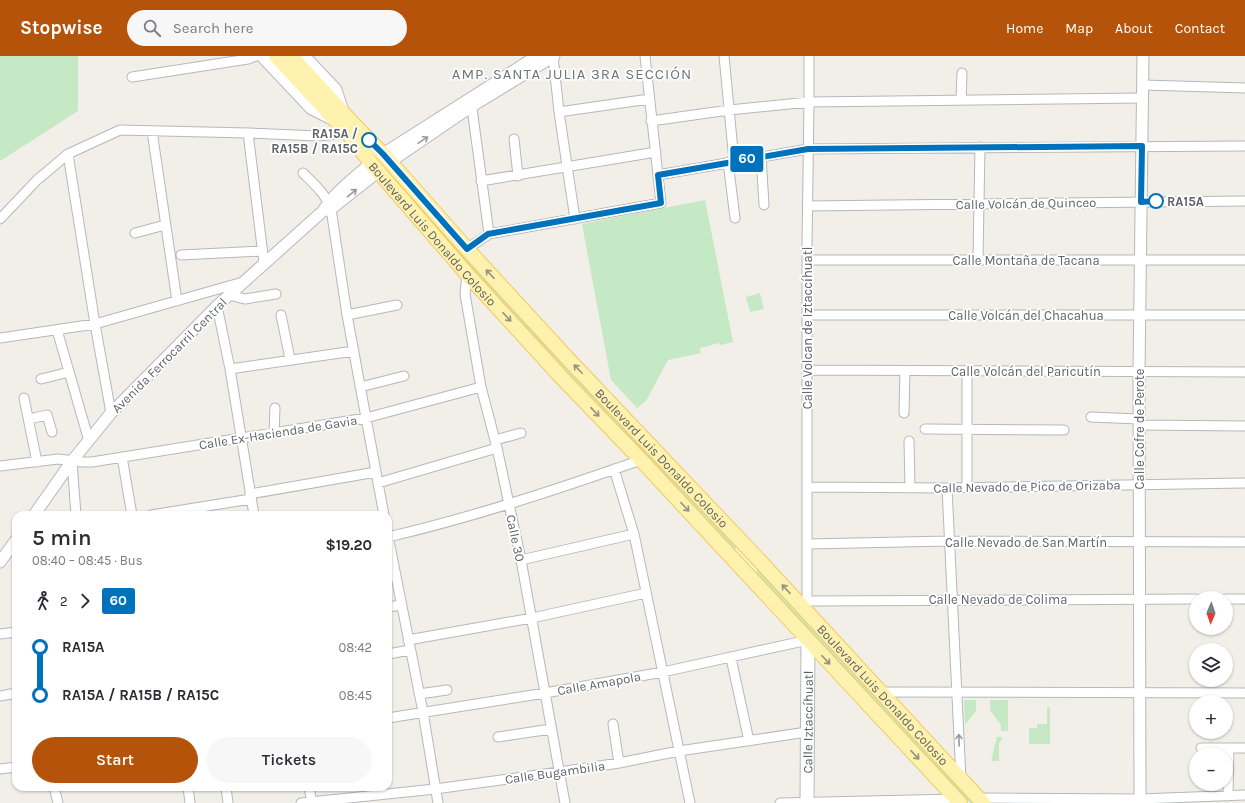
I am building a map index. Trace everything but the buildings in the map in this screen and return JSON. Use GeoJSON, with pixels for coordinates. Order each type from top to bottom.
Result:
{"type":"FeatureCollection","features":[{"type":"Feature","properties":{"kind":"main road","name":"Boulevard Luis Donaldo Colosio"},"geometry":{"type":"LineString","coordinates":[[263,56],[312,108],[338,115]]}},
{"type":"Feature","properties":{"kind":"main road","name":"Boulevard Luis Donaldo Colosio"},"geometry":{"type":"LineString","coordinates":[[276,56],[319,95],[338,115],[359,130],[387,158],[467,249],[569,360],[805,604],[882,692],[981,800]]}},
{"type":"Feature","properties":{"kind":"main road","name":"Boulevard Luis Donaldo Colosio"},"geometry":{"type":"LineString","coordinates":[[291,56],[319,95]]}},
{"type":"Feature","properties":{"kind":"main road","name":"Boulevard Luis Donaldo Colosio"},"geometry":{"type":"LineString","coordinates":[[303,56],[335,90],[338,115],[347,133],[468,274],[562,378],[641,460],[958,801]]}},
{"type":"Feature","properties":{"kind":"main road","name":"Calle Iztaccíhuatl"},"geometry":{"type":"LineString","coordinates":[[806,802],[808,640]]}},
{"type":"Feature","properties":{"kind":"street"},"geometry":{"type":"LineString","coordinates":[[132,77],[248,59],[256,56]]}},
{"type":"Feature","properties":{"kind":"street"},"geometry":{"type":"LineString","coordinates":[[387,158],[530,61],[553,56],[559,112],[575,219]]}},
{"type":"Feature","properties":{"kind":"street"},"geometry":{"type":"LineString","coordinates":[[467,249],[488,234],[661,203],[644,56]]}},
{"type":"Feature","properties":{"kind":"street"},"geometry":{"type":"LineString","coordinates":[[724,56],[729,110],[735,218]]}},
{"type":"Feature","properties":{"kind":"street","name":"Calle Volcan de Iztaccíhuatl"},"geometry":{"type":"LineString","coordinates":[[805,604],[808,544],[807,260],[810,102],[808,56]]}},
{"type":"Feature","properties":{"kind":"street","name":"Calle Cofre de Perote"},"geometry":{"type":"LineString","coordinates":[[1140,801],[1139,315],[1143,56]]}},
{"type":"Feature","properties":{"kind":"street"},"geometry":{"type":"LineString","coordinates":[[962,72],[962,100]]}},
{"type":"Feature","properties":{"kind":"street"},"geometry":{"type":"LineString","coordinates":[[1143,85],[1245,88]]}},
{"type":"Feature","properties":{"kind":"street"},"geometry":{"type":"LineString","coordinates":[[559,112],[649,98]]}},
{"type":"Feature","properties":{"kind":"street"},"geometry":{"type":"LineString","coordinates":[[651,121],[729,110],[810,102],[1142,98]]}},
{"type":"Feature","properties":{"kind":"street"},"geometry":{"type":"LineString","coordinates":[[471,102],[488,234]]}},
{"type":"Feature","properties":{"kind":"street"},"geometry":{"type":"LineString","coordinates":[[0,219],[37,180],[68,154],[120,130],[318,136],[347,133]]}},
{"type":"Feature","properties":{"kind":"street"},"geometry":{"type":"LineString","coordinates":[[152,131],[177,301]]}},
{"type":"Feature","properties":{"kind":"street"},"geometry":{"type":"LineString","coordinates":[[248,133],[264,263]]}},
{"type":"Feature","properties":{"kind":"street"},"geometry":{"type":"LineString","coordinates":[[514,139],[518,176]]}},
{"type":"Feature","properties":{"kind":"street"},"geometry":{"type":"LineString","coordinates":[[658,175],[808,149],[1245,146]]}},
{"type":"Feature","properties":{"kind":"street"},"geometry":{"type":"LineString","coordinates":[[978,259],[980,147]]}},
{"type":"Feature","properties":{"kind":"street"},"geometry":{"type":"LineString","coordinates":[[481,181],[656,152]]}},
{"type":"Feature","properties":{"kind":"street"},"geometry":{"type":"LineString","coordinates":[[68,154],[95,324],[111,413]]}},
{"type":"Feature","properties":{"kind":"street"},"geometry":{"type":"LineString","coordinates":[[761,156],[764,205]]}},
{"type":"Feature","properties":{"kind":"street","name":"Avenida Ferrocarril Central"},"geometry":{"type":"LineString","coordinates":[[37,511],[72,461],[111,413],[229,294],[375,167]]}},
{"type":"Feature","properties":{"kind":"street"},"geometry":{"type":"LineString","coordinates":[[303,173],[328,207],[383,511]]}},
{"type":"Feature","properties":{"kind":"street","name":"Calle Volcán de Quinceo"},"geometry":{"type":"LineString","coordinates":[[808,206],[1245,201]]}},
{"type":"Feature","properties":{"kind":"street"},"geometry":{"type":"LineString","coordinates":[[135,233],[165,225]]}},
{"type":"Feature","properties":{"kind":"street"},"geometry":{"type":"LineString","coordinates":[[181,255],[262,251]]}},
{"type":"Feature","properties":{"kind":"street","name":"Calle Montaña de Tacana"},"geometry":{"type":"LineString","coordinates":[[807,260],[1245,260]]}},
{"type":"Feature","properties":{"kind":"street","name":"Calle 30"},"geometry":{"type":"LineString","coordinates":[[468,274],[465,294],[481,387],[496,444],[521,560],[565,803]]}},
{"type":"Feature","properties":{"kind":"street"},"geometry":{"type":"LineString","coordinates":[[0,338],[95,324],[243,282]]}},
{"type":"Feature","properties":{"kind":"street"},"geometry":{"type":"LineString","coordinates":[[229,294],[245,299],[276,294]]}},
{"type":"Feature","properties":{"kind":"street"},"geometry":{"type":"LineString","coordinates":[[347,315],[397,305]]}},
{"type":"Feature","properties":{"kind":"street"},"geometry":{"type":"LineString","coordinates":[[217,306],[230,369],[253,511]]}},
{"type":"Feature","properties":{"kind":"street"},"geometry":{"type":"LineString","coordinates":[[281,315],[290,359]]}},
{"type":"Feature","properties":{"kind":"street","name":"Calle Volcán del Chacahua"},"geometry":{"type":"LineString","coordinates":[[807,315],[1245,315]]}},
{"type":"Feature","properties":{"kind":"street"},"geometry":{"type":"LineString","coordinates":[[57,330],[89,441]]}},
{"type":"Feature","properties":{"kind":"street"},"geometry":{"type":"LineString","coordinates":[[230,369],[290,359],[354,351]]}},
{"type":"Feature","properties":{"kind":"street","name":"Calle Volcán del Paricutín"},"geometry":{"type":"LineString","coordinates":[[807,370],[967,372],[1245,372]]}},
{"type":"Feature","properties":{"kind":"street"},"geometry":{"type":"LineString","coordinates":[[904,413],[905,371]]}},
{"type":"Feature","properties":{"kind":"street"},"geometry":{"type":"LineString","coordinates":[[41,379],[69,372]]}},
{"type":"Feature","properties":{"kind":"street"},"geometry":{"type":"LineString","coordinates":[[967,372],[967,487]]}},
{"type":"Feature","properties":{"kind":"street"},"geometry":{"type":"LineString","coordinates":[[360,387],[404,376]]}},
{"type":"Feature","properties":{"kind":"street","name":"Calle Ex-Hacienda de Gavia"},"geometry":{"type":"LineString","coordinates":[[0,466],[58,459],[92,462],[274,434],[366,418],[481,387]]}},
{"type":"Feature","properties":{"kind":"street"},"geometry":{"type":"LineString","coordinates":[[24,398],[37,462]]}},
{"type":"Feature","properties":{"kind":"street"},"geometry":{"type":"LineString","coordinates":[[274,434],[275,408]]}},
{"type":"Feature","properties":{"kind":"street"},"geometry":{"type":"LineString","coordinates":[[29,419],[47,415],[52,432]]}},
{"type":"Feature","properties":{"kind":"street"},"geometry":{"type":"LineString","coordinates":[[1090,417],[1139,422],[1245,426]]}},
{"type":"Feature","properties":{"kind":"street"},"geometry":{"type":"LineString","coordinates":[[925,429],[966,428],[1064,430]]}},
{"type":"Feature","properties":{"kind":"street"},"geometry":{"type":"LineString","coordinates":[[378,483],[496,444],[521,434]]}},
{"type":"Feature","properties":{"kind":"street"},"geometry":{"type":"LineString","coordinates":[[909,441],[910,487]]}},
{"type":"Feature","properties":{"kind":"street"},"geometry":{"type":"LineString","coordinates":[[122,457],[131,511]]}},
{"type":"Feature","properties":{"kind":"street"},"geometry":{"type":"LineString","coordinates":[[392,536],[441,524],[509,504],[641,460]]}},
{"type":"Feature","properties":{"kind":"street"},"geometry":{"type":"LineString","coordinates":[[72,461],[76,511]]}},
{"type":"Feature","properties":{"kind":"street"},"geometry":{"type":"LineString","coordinates":[[614,469],[634,534],[690,803]]}},
{"type":"Feature","properties":{"kind":"street"},"geometry":{"type":"LineString","coordinates":[[173,511],[376,472]]}},
{"type":"Feature","properties":{"kind":"street","name":"Calle Nevado de Pico de Orizaba"},"geometry":{"type":"LineString","coordinates":[[808,487],[947,488],[1245,483]]}},
{"type":"Feature","properties":{"kind":"street"},"geometry":{"type":"LineString","coordinates":[[947,488],[961,779]]}},
{"type":"Feature","properties":{"kind":"street"},"geometry":{"type":"LineString","coordinates":[[521,560],[634,534]]}},
{"type":"Feature","properties":{"kind":"street","name":"Calle Nevado de San Martín"},"geometry":{"type":"LineString","coordinates":[[808,544],[949,542],[1245,542]]}},
{"type":"Feature","properties":{"kind":"street"},"geometry":{"type":"LineString","coordinates":[[0,562],[12,546]]}},
{"type":"Feature","properties":{"kind":"street"},"geometry":{"type":"LineString","coordinates":[[392,558],[423,712],[438,803]]}},
{"type":"Feature","properties":{"kind":"street"},"geometry":{"type":"LineString","coordinates":[[408,640],[532,618],[646,594]]}},
{"type":"Feature","properties":{"kind":"street"},"geometry":{"type":"LineString","coordinates":[[1233,599],[1245,598]]}},
{"type":"Feature","properties":{"kind":"street","name":"Calle Nevado de Colima"},"geometry":{"type":"LineString","coordinates":[[805,604],[953,599],[1189,599]]}},
{"type":"Feature","properties":{"kind":"street"},"geometry":{"type":"LineString","coordinates":[[392,606],[401,605]]}},
{"type":"Feature","properties":{"kind":"street"},"geometry":{"type":"LineString","coordinates":[[0,634],[12,632]]}},
{"type":"Feature","properties":{"kind":"street","name":"Calle Amapola"},"geometry":{"type":"LineString","coordinates":[[392,717],[545,693],[663,672],[808,640]]}},
{"type":"Feature","properties":{"kind":"street"},"geometry":{"type":"LineString","coordinates":[[392,653],[410,650]]}},
{"type":"Feature","properties":{"kind":"street"},"geometry":{"type":"LineString","coordinates":[[731,658],[749,741]]}},
{"type":"Feature","properties":{"kind":"street"},"geometry":{"type":"LineString","coordinates":[[419,694],[447,690]]}},
{"type":"Feature","properties":{"kind":"street"},"geometry":{"type":"LineString","coordinates":[[882,692],[1245,693]]}},
{"type":"Feature","properties":{"kind":"street"},"geometry":{"type":"LineString","coordinates":[[0,696],[12,694]]}},
{"type":"Feature","properties":{"kind":"street"},"geometry":{"type":"LineString","coordinates":[[612,724],[619,763]]}},
{"type":"Feature","properties":{"kind":"street"},"geometry":{"type":"LineString","coordinates":[[498,737],[551,729]]}},
{"type":"Feature","properties":{"kind":"street","name":"Calle Bugambilia"},"geometry":{"type":"LineString","coordinates":[[301,803],[435,789],[559,772],[619,763],[679,751],[807,732]]}},
{"type":"Feature","properties":{"kind":"street"},"geometry":{"type":"LineString","coordinates":[[1233,748],[1245,748]]}},
{"type":"Feature","properties":{"kind":"street"},"geometry":{"type":"LineString","coordinates":[[0,769],[12,768]]}},
{"type":"Feature","properties":{"kind":"street"},"geometry":{"type":"LineString","coordinates":[[55,791],[58,803]]}},
{"type":"Feature","properties":{"kind":"street"},"geometry":{"type":"LineString","coordinates":[[188,791],[190,803]]}},
{"type":"Feature","properties":{"kind":"street"},"geometry":{"type":"LineString","coordinates":[[226,791],[228,803]]}},
{"type":"Feature","properties":{"kind":"street"},"geometry":{"type":"LineString","coordinates":[[310,791],[312,802]]}},
{"type":"Feature","properties":{"kind":"street"},"geometry":{"type":"LineString","coordinates":[[1228,791],[1228,796]]}},
{"type":"Feature","properties":{"kind":"street"},"geometry":{"type":"LineString","coordinates":[[981,800],[1140,801],[1245,796]]}},
{"type":"Feature","properties":{"kind":"street"},"geometry":{"type":"LineString","coordinates":[[780,803],[958,801]]}},
{"type":"Feature","properties":{"kind":"green space"},"geometry":{"type":"Polygon","coordinates":[[[0,56],[78,56],[78,111],[0,161],[0,56]]]}},
{"type":"Feature","properties":{"kind":"green space"},"geometry":{"type":"Polygon","coordinates":[[[378,162],[422,207],[738,547],[734,550],[417,211],[378,162]]]}},
{"type":"Feature","properties":{"kind":"green space"},"geometry":{"type":"Polygon","coordinates":[[[705,200],[733,342],[720,345],[719,343],[700,348],[701,353],[668,360],[646,401],[637,408],[611,380],[582,224],[705,200]]]}},
{"type":"Feature","properties":{"kind":"green space"},"geometry":{"type":"Polygon","coordinates":[[[760,293],[764,309],[750,312],[746,297],[760,293]]]}},
{"type":"Feature","properties":{"kind":"green space"},"geometry":{"type":"Polygon","coordinates":[[[757,570],[760,570],[977,803],[970,803],[756,574],[757,570]]]}},
{"type":"Feature","properties":{"kind":"green space"},"geometry":{"type":"Polygon","coordinates":[[[964,700],[976,700],[976,711],[965,725],[964,700]]]}},
{"type":"Feature","properties":{"kind":"green space"},"geometry":{"type":"Polygon","coordinates":[[[990,700],[1008,700],[1008,731],[1001,731],[1001,725],[990,710],[990,700]]]}},
{"type":"Feature","properties":{"kind":"green space"},"geometry":{"type":"Polygon","coordinates":[[[1050,707],[1050,744],[1029,744],[1029,728],[1037,728],[1037,724],[1047,724],[1047,708],[1050,707]]]}},
{"type":"Feature","properties":{"kind":"green space"},"geometry":{"type":"Polygon","coordinates":[[[997,737],[1002,737],[999,743],[999,761],[991,761],[997,737]]]}},
{"type":"Feature","properties":{"kind":"sand"},"geometry":{"type":"Polygon","coordinates":[[[738,547],[760,570],[757,570],[756,574],[734,550],[738,547]]]}},
{"type":"Feature","properties":{"kind":"bus line","name":"60"},"geometry":{"type":"LineString","coordinates":[[369,140],[467,249],[488,234],[661,203],[658,175],[808,149],[1142,146],[1141,202],[1156,201]]}},
{"type":"Feature","properties":{"kind":"place","name":"RA15A / RA15B / RA15C"},"geometry":{"type":"Point","coordinates":[369,140]}},
{"type":"Feature","properties":{"kind":"place","name":"RA15A"},"geometry":{"type":"Point","coordinates":[1156,201]}},
{"type":"Feature","properties":{"kind":"district","name":"AMP. SANTA JULIA 3RA SECCIÓN"},"geometry":{"type":"Point","coordinates":[572,74]}}]}
